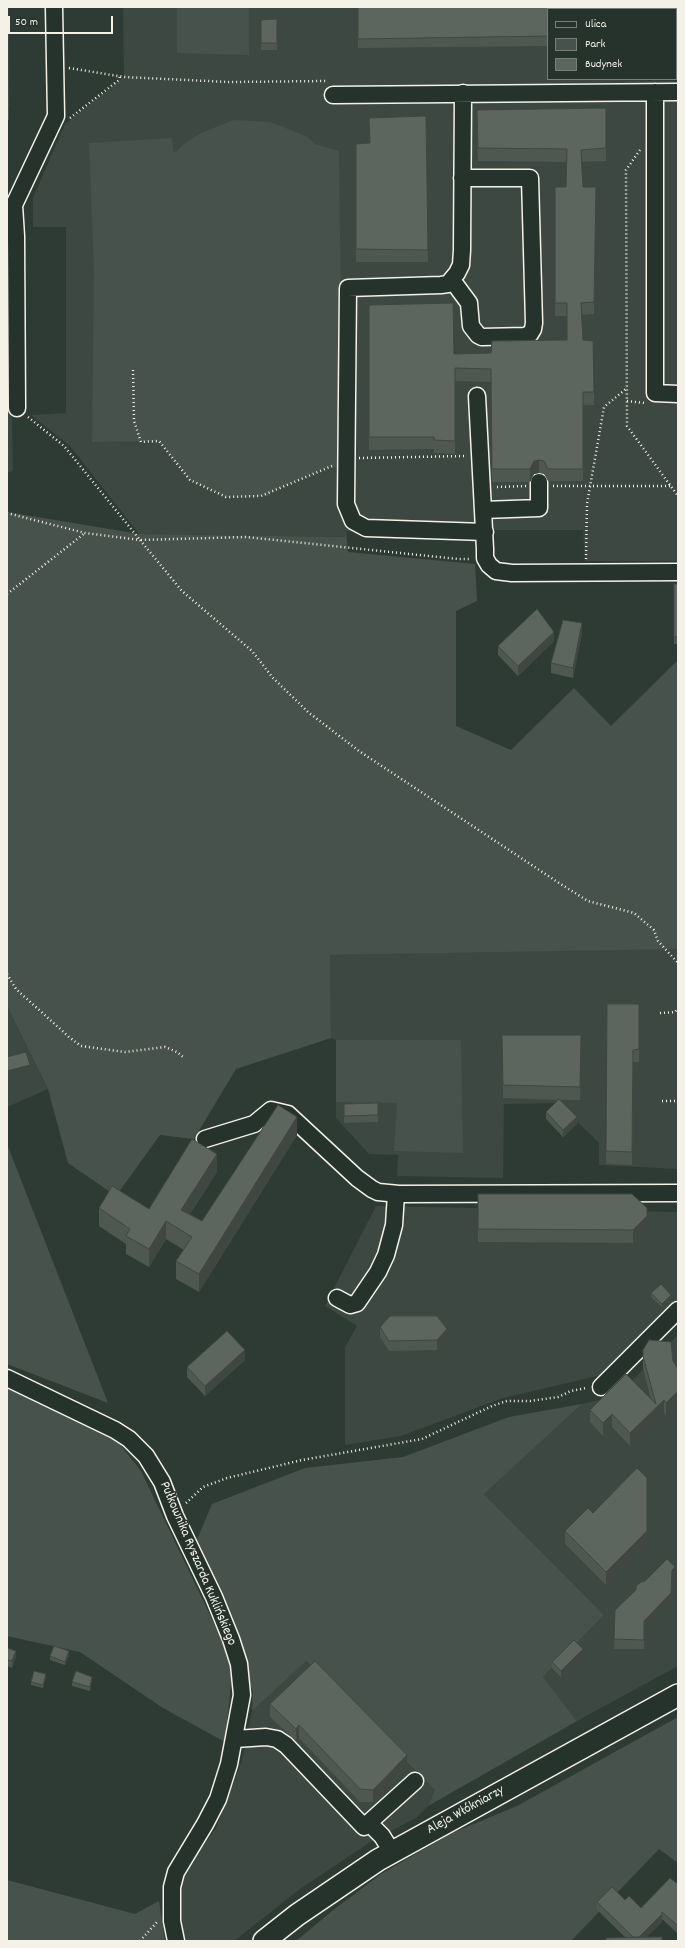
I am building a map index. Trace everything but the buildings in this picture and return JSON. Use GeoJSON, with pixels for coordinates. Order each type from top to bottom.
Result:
{"type":"FeatureCollection","features":[{"type":"Feature","properties":{"kind":"main road","name":"Aleja Włókniarzy"},"geometry":{"type":"LineString","coordinates":[[264,1941],[330,1891],[392,1852],[678,1695]]}},
{"type":"Feature","properties":{"kind":"main road"},"geometry":{"type":"LineString","coordinates":[[633,1720],[678,1705]]}},
{"type":"Feature","properties":{"kind":"street"},"geometry":{"type":"LineString","coordinates":[[17,408],[16,236],[11,205],[47,137],[56,116],[57,66],[54,7]]}},
{"type":"Feature","properties":{"kind":"street"},"geometry":{"type":"LineString","coordinates":[[332,88],[463,94],[678,92]]}},
{"type":"Feature","properties":{"kind":"street"},"geometry":{"type":"LineString","coordinates":[[655,92],[655,393],[678,394]]}},
{"type":"Feature","properties":{"kind":"street"},"geometry":{"type":"LineString","coordinates":[[463,94],[461,265],[448,284],[348,288],[346,504],[353,520],[366,528],[485,532]]}},
{"type":"Feature","properties":{"kind":"street"},"geometry":{"type":"LineString","coordinates":[[452,280],[469,304],[471,326],[478,335],[482,337],[525,336],[530,334],[533,330],[530,178],[462,178]]}},
{"type":"Feature","properties":{"kind":"street"},"geometry":{"type":"LineString","coordinates":[[477,396],[485,532],[485,558],[489,565],[496,571],[512,573],[678,572]]}},
{"type":"Feature","properties":{"kind":"street"},"geometry":{"type":"LineString","coordinates":[[483,510],[539,508],[539,484]]}},
{"type":"Feature","properties":{"kind":"street"},"geometry":{"type":"LineString","coordinates":[[205,1139],[254,1124],[263,1115],[271,1110],[288,1114],[367,1186],[378,1192],[396,1194],[678,1193]]}},
{"type":"Feature","properties":{"kind":"street"},"geometry":{"type":"LineString","coordinates":[[337,1298],[350,1305],[357,1303],[378,1272],[386,1255],[393,1230],[396,1194]]}},
{"type":"Feature","properties":{"kind":"street"},"geometry":{"type":"LineString","coordinates":[[601,1387],[678,1310]]}},
{"type":"Feature","properties":{"kind":"street","name":"Pułkownika Ryszarda Kuklińskiego"},"geometry":{"type":"LineString","coordinates":[[7,1378],[115,1430],[129,1439],[146,1456],[158,1472],[175,1516],[214,1597],[239,1664],[242,1695],[229,1764],[218,1799],[176,1872],[172,1887],[171,1904],[176,1941]]}},
{"type":"Feature","properties":{"kind":"street"},"geometry":{"type":"LineString","coordinates":[[235,1738],[266,1736],[277,1739],[286,1745],[364,1827],[415,1781]]}},
{"type":"Feature","properties":{"kind":"street"},"geometry":{"type":"LineString","coordinates":[[369,1823],[382,1836],[392,1852]]}},
{"type":"Feature","properties":{"kind":"path"},"geometry":{"type":"LineString","coordinates":[[57,66],[120,76],[332,88]]}},
{"type":"Feature","properties":{"kind":"path"},"geometry":{"type":"LineString","coordinates":[[47,137],[119,80],[120,76]]}},
{"type":"Feature","properties":{"kind":"path"},"geometry":{"type":"LineString","coordinates":[[641,149],[626,170],[627,426],[678,496]]}},
{"type":"Feature","properties":{"kind":"path"},"geometry":{"type":"LineString","coordinates":[[133,370],[134,421],[141,442],[159,441],[190,480],[226,497],[261,496],[272,493],[347,459],[480,456]]}},
{"type":"Feature","properties":{"kind":"path"},"geometry":{"type":"LineString","coordinates":[[586,572],[587,504],[604,407],[627,388]]}},
{"type":"Feature","properties":{"kind":"path"},"geometry":{"type":"LineString","coordinates":[[17,408],[64,446],[182,591],[252,651],[273,678],[308,712],[359,751],[576,894],[588,901],[634,913],[654,930],[658,941],[678,963]]}},
{"type":"Feature","properties":{"kind":"path"},"geometry":{"type":"LineString","coordinates":[[482,487],[539,484],[590,486],[671,486]]}},
{"type":"Feature","properties":{"kind":"path"},"geometry":{"type":"LineString","coordinates":[[7,512],[85,533],[140,540],[246,537],[458,559],[485,558]]}},
{"type":"Feature","properties":{"kind":"path"},"geometry":{"type":"LineString","coordinates":[[7,594],[85,533]]}},
{"type":"Feature","properties":{"kind":"path"},"geometry":{"type":"LineString","coordinates":[[7,974],[16,989],[81,1046],[125,1052],[165,1047],[177,1052],[183,1057]]}},
{"type":"Feature","properties":{"kind":"path"},"geometry":{"type":"LineString","coordinates":[[660,1013],[675,1012],[678,1008]]}},
{"type":"Feature","properties":{"kind":"path"},"geometry":{"type":"LineString","coordinates":[[662,1101],[678,1102]]}},
{"type":"Feature","properties":{"kind":"path"},"geometry":{"type":"LineString","coordinates":[[175,1516],[188,1500],[204,1487],[227,1478],[302,1460],[422,1439],[492,1406],[507,1401],[530,1401],[558,1397],[571,1391],[601,1387]]}},
{"type":"Feature","properties":{"kind":"shaded area"},"geometry":{"type":"Polygon","coordinates":[[[123,7],[603,7],[547,8],[547,80],[678,81],[678,561],[585,561],[583,530],[492,530],[492,521],[369,536],[347,531],[345,537],[139,534],[70,446],[31,415],[66,413],[66,227],[33,227],[33,198],[65,124],[124,77],[123,7]]]}},
{"type":"Feature","properties":{"kind":"shaded area"},"geometry":{"type":"Polygon","coordinates":[[[7,196],[13,471],[7,473],[7,196]]]}},
{"type":"Feature","properties":{"kind":"shaded area"},"geometry":{"type":"Polygon","coordinates":[[[678,949],[678,1169],[599,1165],[599,1143],[558,1103],[504,1104],[503,1178],[397,1176],[398,1155],[369,1154],[336,1118],[336,1040],[331,1038],[330,955],[678,949]]]}},
{"type":"Feature","properties":{"kind":"shaded area"},"geometry":{"type":"Polygon","coordinates":[[[7,1006],[48,1089],[7,1107],[7,1006]]]}},
{"type":"Feature","properties":{"kind":"shaded area"},"geometry":{"type":"Polygon","coordinates":[[[376,1206],[678,1212],[678,1302],[606,1374],[503,1398],[401,1436],[345,1445],[345,1347],[357,1326],[325,1306],[376,1206]]]}},
{"type":"Feature","properties":{"kind":"shaded area"},"geometry":{"type":"Polygon","coordinates":[[[678,1335],[678,1666],[577,1721],[543,1677],[604,1615],[484,1494],[582,1404],[616,1396],[678,1335]]]}},
{"type":"Feature","properties":{"kind":"shaded area"},"geometry":{"type":"Polygon","coordinates":[[[305,1661],[435,1790],[428,1806],[416,1818],[372,1841],[300,1889],[234,1941],[183,1941],[176,1901],[183,1872],[216,1828],[242,1761],[252,1711],[305,1661]]]}},
{"type":"Feature","properties":{"kind":"green space"},"geometry":{"type":"Polygon","coordinates":[[[177,7],[249,7],[249,55],[177,53],[177,7]]]}},
{"type":"Feature","properties":{"kind":"green space"},"geometry":{"type":"Polygon","coordinates":[[[678,7],[678,78],[677,8],[603,8],[678,7]]]}},
{"type":"Feature","properties":{"kind":"green space"},"geometry":{"type":"Polygon","coordinates":[[[234,120],[270,122],[306,136],[315,144],[339,151],[343,467],[325,468],[271,492],[270,496],[226,497],[190,480],[159,441],[92,442],[94,271],[89,143],[172,138],[173,152],[177,151],[185,143],[203,132],[234,120]]]}},
{"type":"Feature","properties":{"kind":"green space"},"geometry":{"type":"Polygon","coordinates":[[[7,512],[139,534],[345,537],[346,531],[348,552],[475,564],[477,601],[456,611],[456,726],[511,750],[574,688],[611,726],[678,660],[678,949],[330,955],[331,1038],[236,1069],[194,1139],[160,1135],[116,1196],[68,1163],[48,1089],[7,1006],[7,512]]]}},
{"type":"Feature","properties":{"kind":"green space"},"geometry":{"type":"Polygon","coordinates":[[[336,1040],[461,1040],[463,1153],[394,1151],[397,1103],[336,1102],[336,1040]]]}},
{"type":"Feature","properties":{"kind":"green space"},"geometry":{"type":"Polygon","coordinates":[[[7,1144],[108,1403],[7,1364],[7,1144]]]}},
{"type":"Feature","properties":{"kind":"green space"},"geometry":{"type":"Polygon","coordinates":[[[7,1388],[118,1442],[141,1471],[232,1661],[225,1742],[163,1708],[80,1652],[7,1636],[7,1388]]]}},
{"type":"Feature","properties":{"kind":"green space"},"geometry":{"type":"Polygon","coordinates":[[[582,1404],[484,1494],[604,1615],[543,1677],[577,1721],[428,1806],[435,1790],[306,1661],[252,1711],[253,1692],[197,1540],[212,1504],[305,1468],[403,1457],[509,1417],[582,1404]]]}},
{"type":"Feature","properties":{"kind":"green space"},"geometry":{"type":"Polygon","coordinates":[[[678,1717],[678,1863],[659,1849],[571,1941],[296,1941],[332,1911],[381,1874],[452,1833],[517,1806],[678,1717]]]}},
{"type":"Feature","properties":{"kind":"green space"},"geometry":{"type":"Polygon","coordinates":[[[7,1880],[135,1914],[159,1901],[165,1941],[7,1941],[7,1880]]]}}]}
